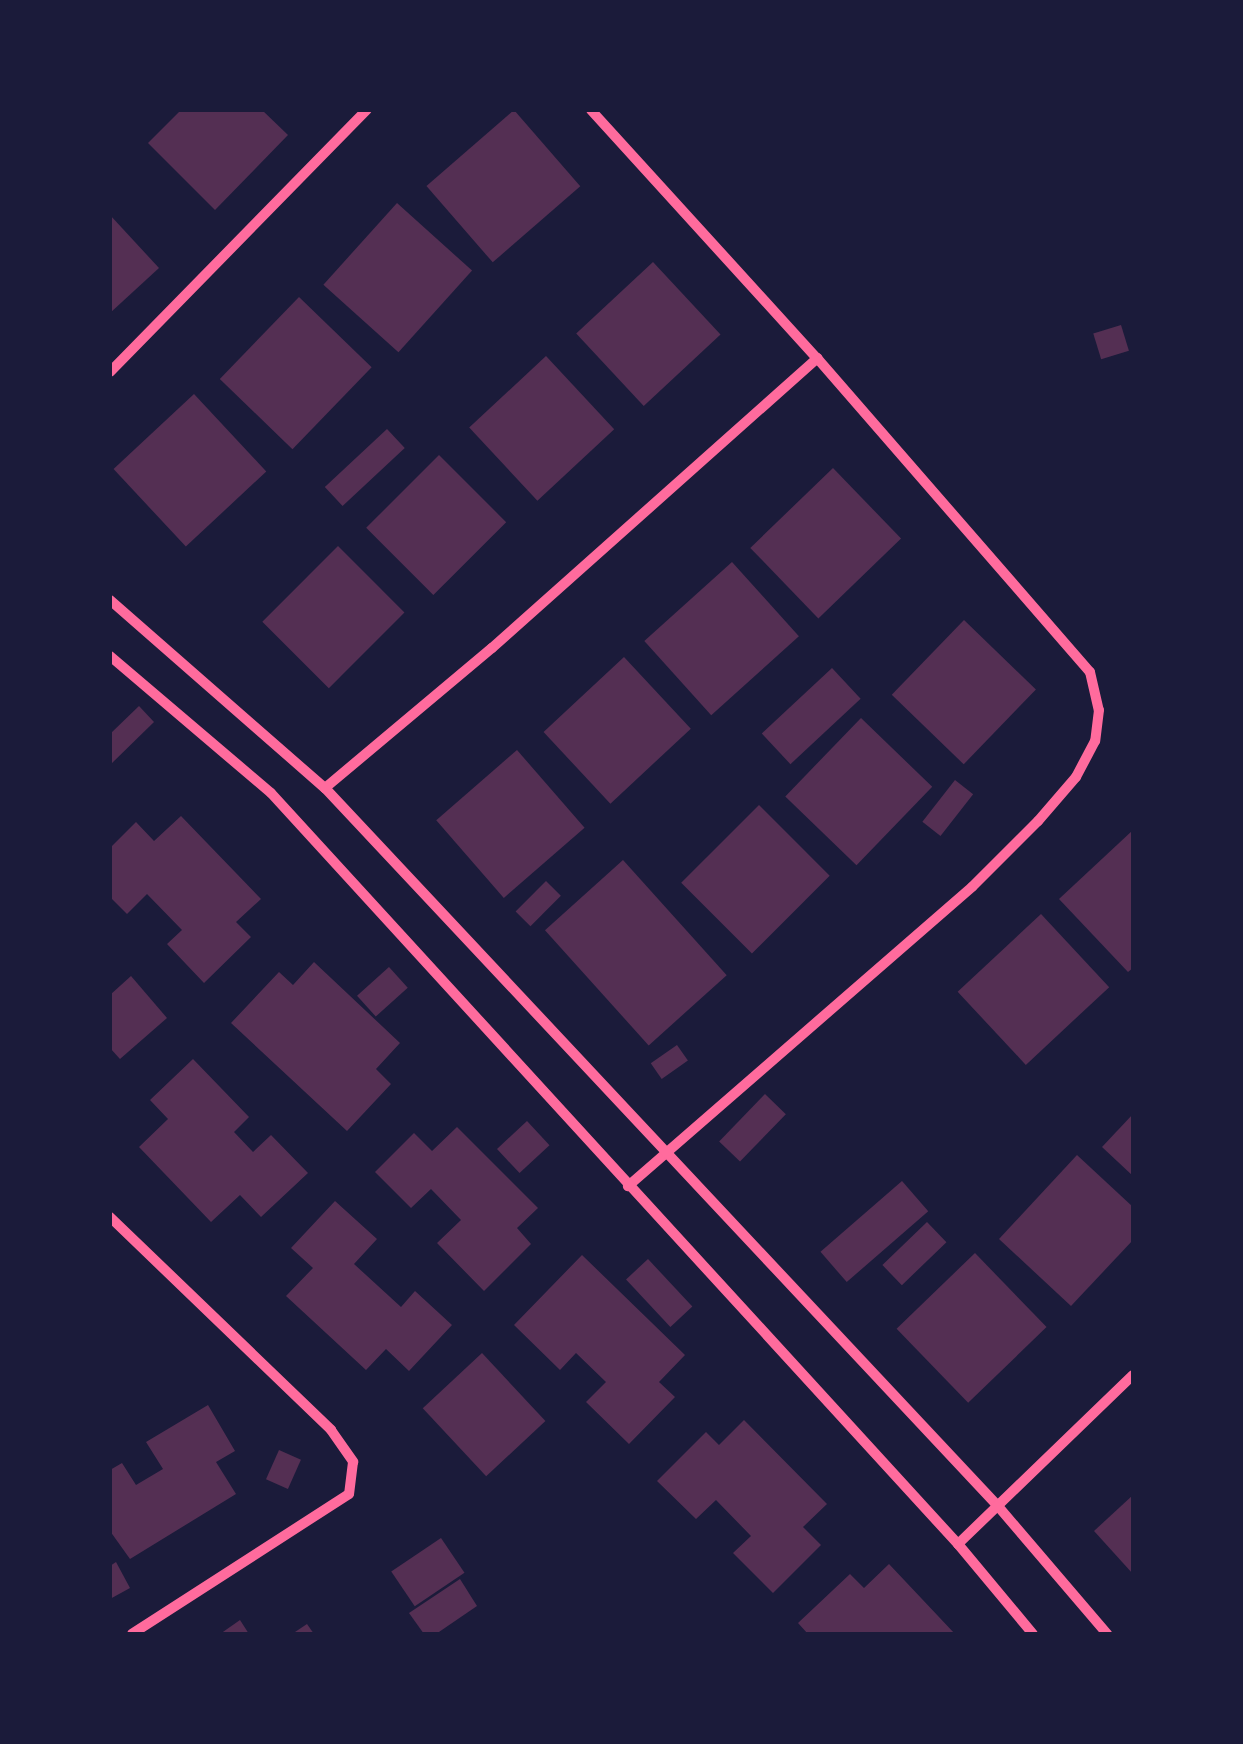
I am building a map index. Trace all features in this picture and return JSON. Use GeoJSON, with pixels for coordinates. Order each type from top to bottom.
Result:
{"type":"FeatureCollection","features":[{"type":"Feature","properties":{"kind":"street"},"geometry":{"type":"LineString","coordinates":[[110,372],[367,110]]}},
{"type":"Feature","properties":{"kind":"street"},"geometry":{"type":"LineString","coordinates":[[591,110],[816,358],[1090,672],[1099,710],[1095,741],[1076,776],[972,887],[628,1186]]}},
{"type":"Feature","properties":{"kind":"street"},"geometry":{"type":"LineString","coordinates":[[325,788],[492,648],[816,358]]}},
{"type":"Feature","properties":{"kind":"street"},"geometry":{"type":"LineString","coordinates":[[110,600],[325,788],[544,1020],[663,1154],[997,1506],[1107,1634]]}},
{"type":"Feature","properties":{"kind":"street"},"geometry":{"type":"LineString","coordinates":[[110,656],[270,793],[958,1544],[1032,1634]]}},
{"type":"Feature","properties":{"kind":"street"},"geometry":{"type":"LineString","coordinates":[[110,1217],[331,1430],[354,1462],[349,1494],[132,1634]]}},
{"type":"Feature","properties":{"kind":"street"},"geometry":{"type":"LineString","coordinates":[[958,1544],[1133,1375]]}},
{"type":"Feature","properties":{"kind":"building"},"geometry":{"type":"Polygon","coordinates":[[[181,110],[262,110],[288,135],[215,210],[148,143],[181,110]]]}},
{"type":"Feature","properties":{"kind":"building"},"geometry":{"type":"Polygon","coordinates":[[[514,110],[580,186],[493,262],[426,186],[514,110]]]}},
{"type":"Feature","properties":{"kind":"building"},"geometry":{"type":"Polygon","coordinates":[[[397,203],[472,271],[398,352],[323,285],[397,203]]]}},
{"type":"Feature","properties":{"kind":"building"},"geometry":{"type":"Polygon","coordinates":[[[110,215],[159,268],[110,313],[110,215]]]}},
{"type":"Feature","properties":{"kind":"building"},"geometry":{"type":"Polygon","coordinates":[[[653,262],[721,334],[644,406],[576,334],[653,262]]]}},
{"type":"Feature","properties":{"kind":"building"},"geometry":{"type":"Polygon","coordinates":[[[299,297],[372,367],[292,449],[220,379],[299,297]]]}},
{"type":"Feature","properties":{"kind":"building"},"geometry":{"type":"Polygon","coordinates":[[[1121,325],[1129,351],[1101,359],[1093,333],[1121,325]]]}},
{"type":"Feature","properties":{"kind":"building"},"geometry":{"type":"Polygon","coordinates":[[[546,356],[614,429],[537,501],[469,428],[546,356]]]}},
{"type":"Feature","properties":{"kind":"building"},"geometry":{"type":"Polygon","coordinates":[[[194,394],[266,472],[186,547],[114,469],[194,394]]]}},
{"type":"Feature","properties":{"kind":"building"},"geometry":{"type":"Polygon","coordinates":[[[387,429],[405,448],[343,506],[325,487],[387,429]]]}},
{"type":"Feature","properties":{"kind":"building"},"geometry":{"type":"Polygon","coordinates":[[[439,455],[506,522],[433,595],[366,528],[439,455]]]}},
{"type":"Feature","properties":{"kind":"building"},"geometry":{"type":"Polygon","coordinates":[[[833,468],[901,538],[818,618],[750,548],[833,468]]]}},
{"type":"Feature","properties":{"kind":"building"},"geometry":{"type":"Polygon","coordinates":[[[338,546],[404,612],[329,688],[262,622],[338,546]]]}},
{"type":"Feature","properties":{"kind":"building"},"geometry":{"type":"Polygon","coordinates":[[[732,562],[799,636],[711,715],[644,641],[732,562]]]}},
{"type":"Feature","properties":{"kind":"building"},"geometry":{"type":"Polygon","coordinates":[[[964,620],[1036,689],[964,764],[892,695],[964,620]]]}},
{"type":"Feature","properties":{"kind":"building"},"geometry":{"type":"Polygon","coordinates":[[[624,657],[691,729],[610,804],[544,732],[624,657]]]}},
{"type":"Feature","properties":{"kind":"building"},"geometry":{"type":"Polygon","coordinates":[[[832,668],[861,699],[790,764],[762,733],[832,668]]]}},
{"type":"Feature","properties":{"kind":"building"},"geometry":{"type":"Polygon","coordinates":[[[139,706],[154,722],[110,765],[110,734],[139,706]]]}},
{"type":"Feature","properties":{"kind":"building"},"geometry":{"type":"Polygon","coordinates":[[[861,718],[932,787],[856,865],[785,796],[861,718]]]}},
{"type":"Feature","properties":{"kind":"building"},"geometry":{"type":"Polygon","coordinates":[[[517,750],[585,828],[504,898],[436,820],[517,750]]]}},
{"type":"Feature","properties":{"kind":"building"},"geometry":{"type":"Polygon","coordinates":[[[955,780],[973,794],[940,836],[922,822],[955,780]]]}},
{"type":"Feature","properties":{"kind":"building"},"geometry":{"type":"Polygon","coordinates":[[[759,805],[830,876],[752,953],[681,883],[759,805]]]}},
{"type":"Feature","properties":{"kind":"building"},"geometry":{"type":"Polygon","coordinates":[[[181,816],[261,899],[236,922],[251,937],[204,983],[167,944],[182,930],[147,894],[127,914],[110,897],[110,848],[136,822],[154,841],[181,816]]]}},
{"type":"Feature","properties":{"kind":"building"},"geometry":{"type":"Polygon","coordinates":[[[1133,830],[1133,968],[1128,972],[1059,899],[1133,830]]]}},
{"type":"Feature","properties":{"kind":"building"},"geometry":{"type":"Polygon","coordinates":[[[623,860],[727,975],[649,1045],[545,930],[623,860]]]}},
{"type":"Feature","properties":{"kind":"building"},"geometry":{"type":"Polygon","coordinates":[[[546,881],[561,896],[530,926],[516,911],[546,881]]]}},
{"type":"Feature","properties":{"kind":"building"},"geometry":{"type":"Polygon","coordinates":[[[1041,914],[1109,987],[1026,1065],[958,992],[1041,914]]]}},
{"type":"Feature","properties":{"kind":"building"},"geometry":{"type":"Polygon","coordinates":[[[314,962],[400,1043],[376,1069],[391,1084],[347,1131],[231,1023],[279,972],[293,985],[314,962]]]}},
{"type":"Feature","properties":{"kind":"building"},"geometry":{"type":"Polygon","coordinates":[[[389,967],[408,988],[376,1017],[357,996],[389,967]]]}},
{"type":"Feature","properties":{"kind":"building"},"geometry":{"type":"Polygon","coordinates":[[[131,976],[167,1018],[120,1059],[110,1048],[110,995],[131,976]]]}},
{"type":"Feature","properties":{"kind":"building"},"geometry":{"type":"Polygon","coordinates":[[[677,1045],[688,1061],[662,1079],[651,1063],[677,1045]]]}},
{"type":"Feature","properties":{"kind":"building"},"geometry":{"type":"Polygon","coordinates":[[[193,1059],[249,1117],[234,1132],[253,1152],[271,1135],[308,1173],[261,1217],[240,1195],[211,1222],[139,1147],[168,1119],[150,1100],[193,1059]]]}},
{"type":"Feature","properties":{"kind":"building"},"geometry":{"type":"Polygon","coordinates":[[[765,1094],[786,1114],[740,1162],[719,1141],[765,1094]]]}},
{"type":"Feature","properties":{"kind":"building"},"geometry":{"type":"Polygon","coordinates":[[[1133,1114],[1133,1176],[1102,1147],[1133,1114]]]}},
{"type":"Feature","properties":{"kind":"building"},"geometry":{"type":"Polygon","coordinates":[[[527,1121],[550,1145],[520,1173],[497,1149],[527,1121]]]}},
{"type":"Feature","properties":{"kind":"building"},"geometry":{"type":"Polygon","coordinates":[[[457,1127],[538,1208],[517,1228],[531,1244],[484,1291],[437,1243],[461,1220],[431,1189],[411,1208],[375,1172],[414,1133],[432,1151],[457,1127]]]}},
{"type":"Feature","properties":{"kind":"building"},"geometry":{"type":"Polygon","coordinates":[[[1077,1155],[1133,1207],[1133,1240],[1071,1306],[999,1239],[1077,1155]]]}},
{"type":"Feature","properties":{"kind":"building"},"geometry":{"type":"Polygon","coordinates":[[[902,1181],[928,1211],[847,1282],[820,1252],[902,1181]]]}},
{"type":"Feature","properties":{"kind":"building"},"geometry":{"type":"Polygon","coordinates":[[[335,1201],[377,1239],[354,1264],[401,1307],[415,1291],[452,1325],[409,1371],[386,1349],[366,1370],[286,1296],[313,1268],[291,1248],[335,1201]]]}},
{"type":"Feature","properties":{"kind":"building"},"geometry":{"type":"Polygon","coordinates":[[[927,1222],[946,1242],[902,1285],[882,1265],[927,1222]]]}},
{"type":"Feature","properties":{"kind":"building"},"geometry":{"type":"Polygon","coordinates":[[[975,1253],[1047,1327],[968,1403],[897,1329],[975,1253]]]}},
{"type":"Feature","properties":{"kind":"building"},"geometry":{"type":"Polygon","coordinates":[[[582,1255],[685,1355],[659,1382],[675,1397],[629,1444],[586,1402],[606,1382],[576,1353],[560,1370],[514,1325],[582,1255]]]}},
{"type":"Feature","properties":{"kind":"building"},"geometry":{"type":"Polygon","coordinates":[[[648,1259],[692,1307],[670,1327],[626,1279],[648,1259]]]}},
{"type":"Feature","properties":{"kind":"building"},"geometry":{"type":"Polygon","coordinates":[[[482,1353],[545,1421],[486,1476],[423,1408],[482,1353]]]}},
{"type":"Feature","properties":{"kind":"building"},"geometry":{"type":"Polygon","coordinates":[[[208,1405],[235,1451],[216,1462],[236,1494],[130,1559],[110,1531],[110,1470],[122,1463],[136,1485],[163,1469],[146,1442],[208,1405]]]}},
{"type":"Feature","properties":{"kind":"building"},"geometry":{"type":"Polygon","coordinates":[[[744,1420],[827,1504],[803,1527],[821,1545],[773,1593],[733,1553],[751,1536],[716,1500],[696,1519],[657,1481],[706,1432],[719,1445],[744,1420]]]}},
{"type":"Feature","properties":{"kind":"building"},"geometry":{"type":"Polygon","coordinates":[[[279,1450],[301,1460],[288,1489],[266,1479],[279,1450]]]}},
{"type":"Feature","properties":{"kind":"building"},"geometry":{"type":"Polygon","coordinates":[[[1133,1495],[1133,1574],[1094,1531],[1133,1495]]]}},
{"type":"Feature","properties":{"kind":"building"},"geometry":{"type":"Polygon","coordinates":[[[441,1538],[464,1573],[415,1606],[391,1572],[441,1538]]]}},
{"type":"Feature","properties":{"kind":"building"},"geometry":{"type":"Polygon","coordinates":[[[116,1562],[130,1588],[110,1599],[110,1566],[116,1562]]]}},
{"type":"Feature","properties":{"kind":"building"},"geometry":{"type":"Polygon","coordinates":[[[889,1564],[955,1634],[808,1634],[798,1623],[850,1574],[864,1588],[889,1564]]]}},
{"type":"Feature","properties":{"kind":"building"},"geometry":{"type":"Polygon","coordinates":[[[460,1579],[477,1606],[436,1634],[424,1634],[409,1613],[460,1579]]]}},
{"type":"Feature","properties":{"kind":"building"},"geometry":{"type":"Polygon","coordinates":[[[240,1620],[249,1634],[220,1634],[240,1620]]]}},
{"type":"Feature","properties":{"kind":"building"},"geometry":{"type":"Polygon","coordinates":[[[307,1624],[314,1634],[292,1634],[307,1624]]]}}]}
